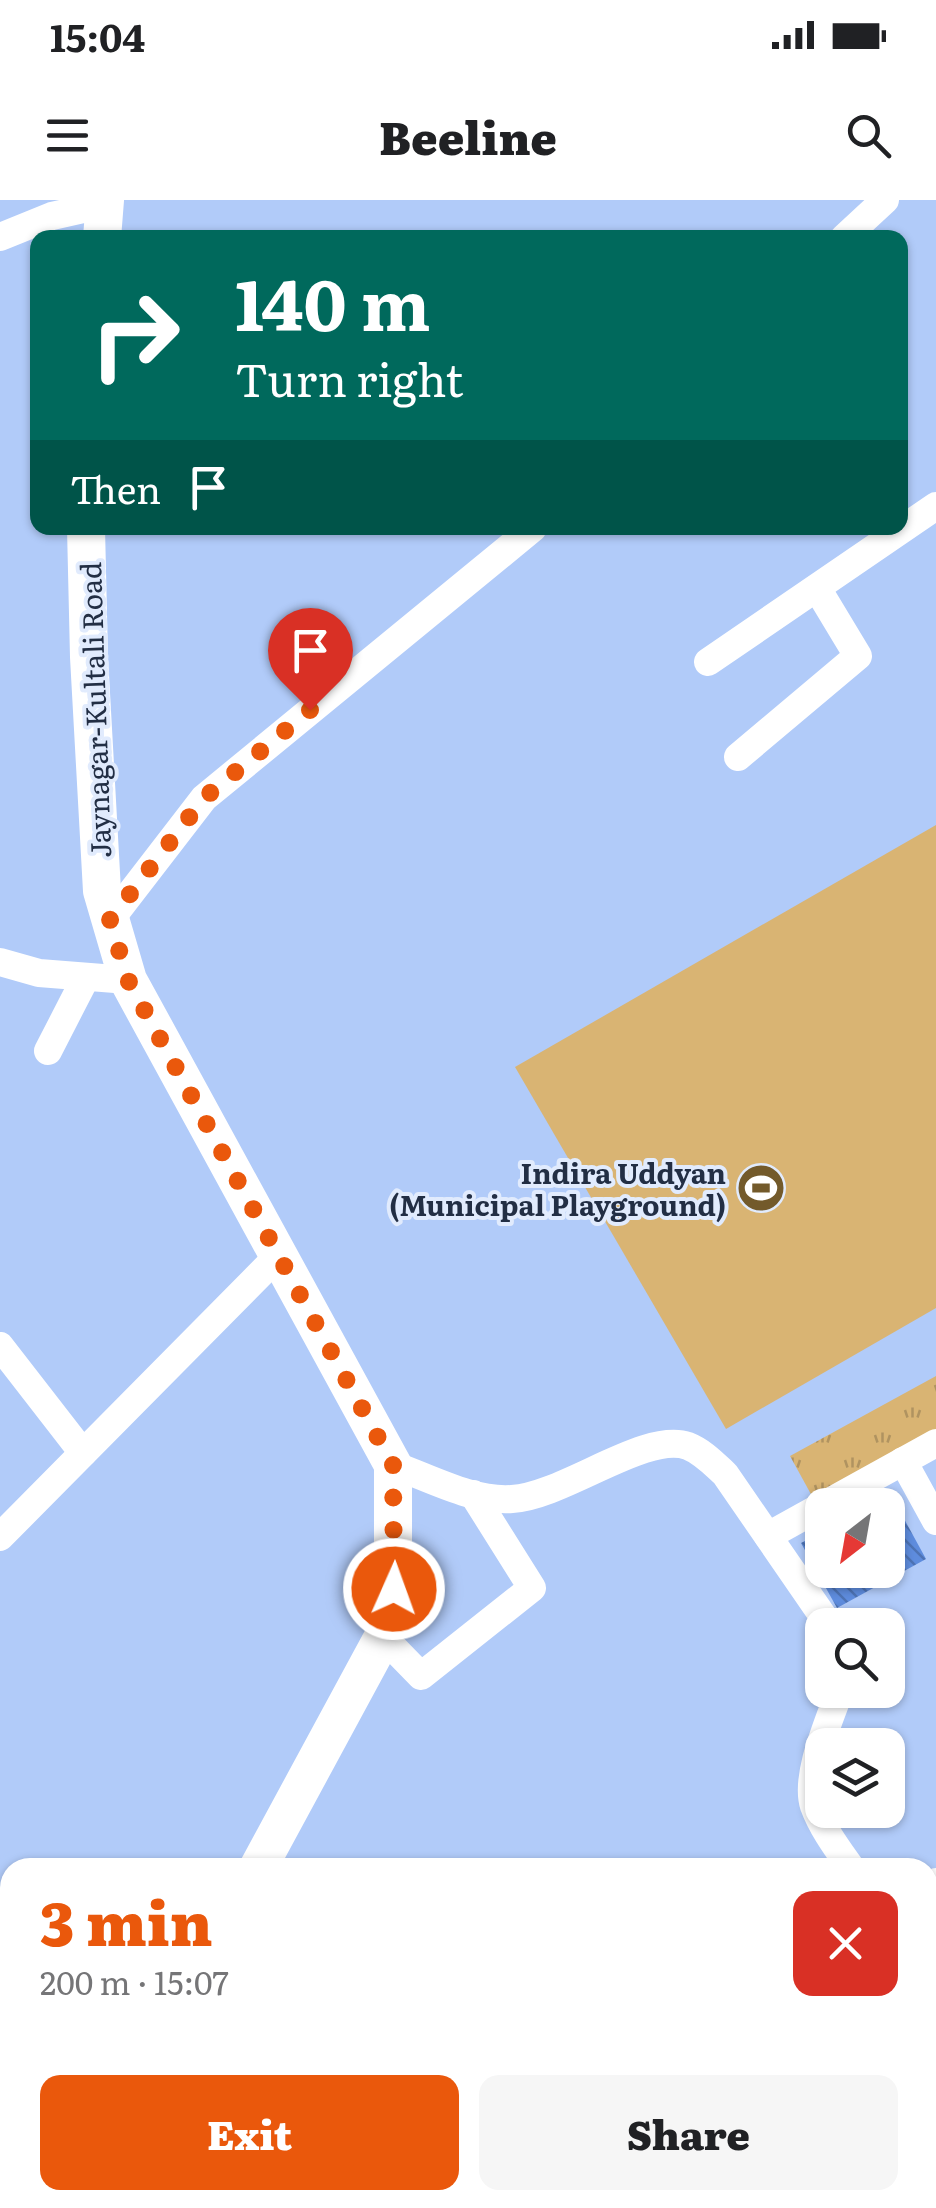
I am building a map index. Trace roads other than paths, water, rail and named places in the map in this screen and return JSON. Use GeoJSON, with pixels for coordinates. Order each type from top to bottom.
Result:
{"type":"FeatureCollection","features":[{"type":"Feature","properties":{"kind":"main road","name":"Jaynagar-Kultali Road"},"geometry":{"type":"LineString","coordinates":[[86,535],[102,891],[128,980],[393,1465],[394,1589],[383,1637],[263,1858]]}},
{"type":"Feature","properties":{"kind":"street"},"geometry":{"type":"LineString","coordinates":[[853,230],[885,200]]}},
{"type":"Feature","properties":{"kind":"street"},"geometry":{"type":"LineString","coordinates":[[0,238],[52,216],[104,214]]}},
{"type":"Feature","properties":{"kind":"street"},"geometry":{"type":"LineString","coordinates":[[908,525],[936,506]]}},
{"type":"Feature","properties":{"kind":"street"},"geometry":{"type":"LineString","coordinates":[[110,920],[204,798],[524,535]]}},
{"type":"Feature","properties":{"kind":"street"},"geometry":{"type":"LineString","coordinates":[[708,662],[894,535]]}},
{"type":"Feature","properties":{"kind":"street"},"geometry":{"type":"LineString","coordinates":[[738,757],[858,656],[817,588]]}},
{"type":"Feature","properties":{"kind":"street"},"geometry":{"type":"LineString","coordinates":[[0,962],[39,974],[128,980]]}},
{"type":"Feature","properties":{"kind":"street"},"geometry":{"type":"LineString","coordinates":[[48,1051],[85,979]]}},
{"type":"Feature","properties":{"kind":"street"},"geometry":{"type":"LineString","coordinates":[[0,1537],[278,1256]]}},
{"type":"Feature","properties":{"kind":"street"},"geometry":{"type":"LineString","coordinates":[[0,1346],[83,1453]]}},
{"type":"Feature","properties":{"kind":"street"},"geometry":{"type":"LineString","coordinates":[[855,1488],[936,1443]]}},
{"type":"Feature","properties":{"kind":"street"},"geometry":{"type":"LineString","coordinates":[[393,1465],[473,1494],[510,1499],[549,1492],[652,1446],[685,1445],[725,1474],[817,1608]]}},
{"type":"Feature","properties":{"kind":"street"},"geometry":{"type":"LineString","coordinates":[[903,1461],[936,1521]]}},
{"type":"Feature","properties":{"kind":"street"},"geometry":{"type":"LineString","coordinates":[[383,1637],[422,1676],[532,1588],[473,1494]]}},
{"type":"Feature","properties":{"kind":"street"},"geometry":{"type":"LineString","coordinates":[[768,1536],[805,1516]]}},
{"type":"Feature","properties":{"kind":"street"},"geometry":{"type":"LineString","coordinates":[[834,1708],[815,1764],[812,1802],[844,1858]]}},
{"type":"Feature","properties":{"kind":"place","name":"Indira Uddyan (Municipal Playground)"},"geometry":{"type":"Point","coordinates":[761,1188]}}]}
